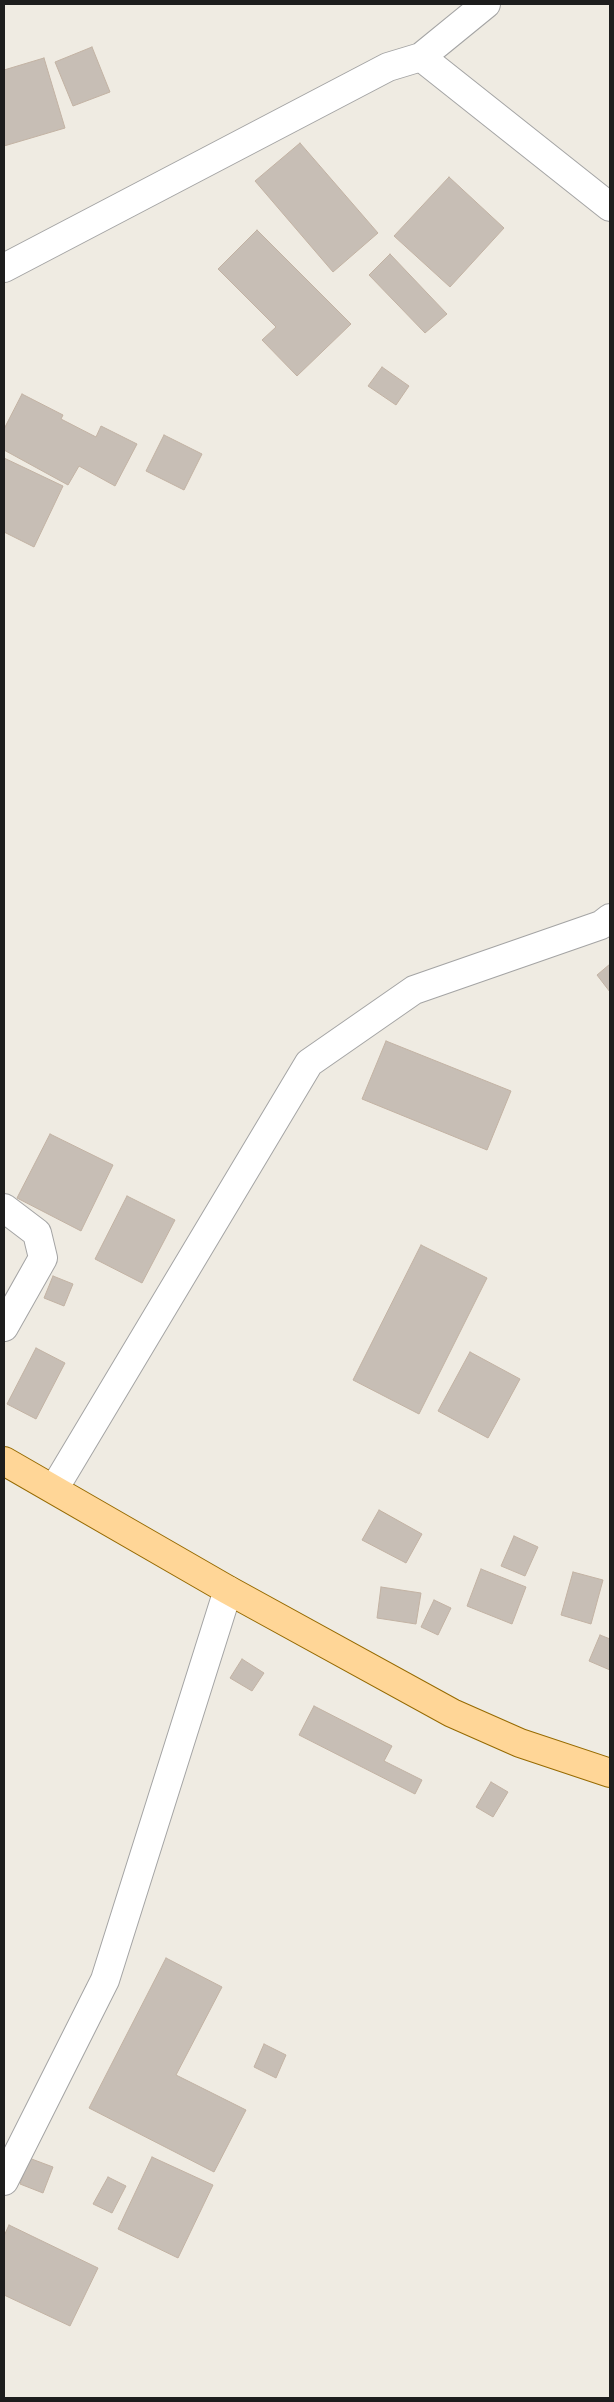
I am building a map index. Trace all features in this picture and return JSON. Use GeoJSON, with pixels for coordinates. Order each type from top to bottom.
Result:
{"type":"FeatureCollection","features":[{"type":"Feature","properties":{"kind":"main road"},"geometry":{"type":"LineString","coordinates":[[4,1461],[54,1488],[228,1590],[452,1713],[520,1743],[610,1773]]}},
{"type":"Feature","properties":{"kind":"street"},"geometry":{"type":"LineString","coordinates":[[4,268],[388,67],[421,57],[486,4]]}},
{"type":"Feature","properties":{"kind":"street"},"geometry":{"type":"LineString","coordinates":[[421,57],[610,207]]}},
{"type":"Feature","properties":{"kind":"street"},"geometry":{"type":"LineString","coordinates":[[54,1488],[309,1063],[414,990],[601,925],[610,918]]}},
{"type":"Feature","properties":{"kind":"street"},"geometry":{"type":"LineString","coordinates":[[4,1208],[37,1233],[43,1258],[4,1327]]}},
{"type":"Feature","properties":{"kind":"street"},"geometry":{"type":"LineString","coordinates":[[4,2180],[31,2131],[105,1980],[228,1590]]}},
{"type":"Feature","properties":{"kind":"building"},"geometry":{"type":"Polygon","coordinates":[[[92,47],[110,92],[73,106],[55,62],[92,47]]]}},
{"type":"Feature","properties":{"kind":"building"},"geometry":{"type":"Polygon","coordinates":[[[44,58],[65,128],[4,146],[4,70],[44,58]]]}},
{"type":"Feature","properties":{"kind":"building"},"geometry":{"type":"Polygon","coordinates":[[[300,143],[378,233],[333,272],[255,181],[300,143]]]}},
{"type":"Feature","properties":{"kind":"building"},"geometry":{"type":"Polygon","coordinates":[[[449,177],[504,228],[450,287],[394,236],[449,177]]]}},
{"type":"Feature","properties":{"kind":"building"},"geometry":{"type":"Polygon","coordinates":[[[257,230],[351,324],[297,376],[262,340],[276,327],[218,269],[257,230]]]}},
{"type":"Feature","properties":{"kind":"building"},"geometry":{"type":"Polygon","coordinates":[[[390,254],[447,314],[425,333],[369,275],[390,254]]]}},
{"type":"Feature","properties":{"kind":"building"},"geometry":{"type":"Polygon","coordinates":[[[382,367],[409,386],[396,405],[368,386],[382,367]]]}},
{"type":"Feature","properties":{"kind":"building"},"geometry":{"type":"Polygon","coordinates":[[[22,394],[63,415],[61,419],[96,437],[101,426],[137,444],[115,486],[79,466],[68,485],[4,450],[4,429],[22,394]]]}},
{"type":"Feature","properties":{"kind":"building"},"geometry":{"type":"Polygon","coordinates":[[[164,435],[202,454],[184,490],[146,471],[164,435]]]}},
{"type":"Feature","properties":{"kind":"building"},"geometry":{"type":"Polygon","coordinates":[[[4,458],[63,486],[34,547],[4,532],[4,458]]]}},
{"type":"Feature","properties":{"kind":"building"},"geometry":{"type":"Polygon","coordinates":[[[610,964],[610,992],[597,975],[610,964]]]}},
{"type":"Feature","properties":{"kind":"building"},"geometry":{"type":"Polygon","coordinates":[[[386,1041],[511,1091],[487,1150],[362,1099],[386,1041]]]}},
{"type":"Feature","properties":{"kind":"building"},"geometry":{"type":"Polygon","coordinates":[[[50,1134],[113,1165],[81,1231],[17,1198],[50,1134]]]}},
{"type":"Feature","properties":{"kind":"building"},"geometry":{"type":"Polygon","coordinates":[[[127,1196],[175,1220],[142,1283],[95,1259],[127,1196]]]}},
{"type":"Feature","properties":{"kind":"building"},"geometry":{"type":"Polygon","coordinates":[[[421,1245],[487,1278],[419,1414],[353,1380],[421,1245]]]}},
{"type":"Feature","properties":{"kind":"building"},"geometry":{"type":"Polygon","coordinates":[[[53,1276],[73,1284],[64,1306],[44,1298],[53,1276]]]}},
{"type":"Feature","properties":{"kind":"building"},"geometry":{"type":"Polygon","coordinates":[[[36,1348],[65,1363],[36,1419],[7,1404],[36,1348]]]}},
{"type":"Feature","properties":{"kind":"building"},"geometry":{"type":"Polygon","coordinates":[[[470,1352],[520,1379],[488,1438],[438,1411],[470,1352]]]}},
{"type":"Feature","properties":{"kind":"building"},"geometry":{"type":"Polygon","coordinates":[[[379,1510],[422,1534],[406,1563],[362,1540],[379,1510]]]}},
{"type":"Feature","properties":{"kind":"building"},"geometry":{"type":"Polygon","coordinates":[[[514,1536],[538,1547],[525,1576],[501,1566],[514,1536]]]}},
{"type":"Feature","properties":{"kind":"building"},"geometry":{"type":"Polygon","coordinates":[[[481,1569],[526,1587],[512,1624],[467,1606],[481,1569]]]}},
{"type":"Feature","properties":{"kind":"building"},"geometry":{"type":"Polygon","coordinates":[[[573,1572],[603,1580],[591,1624],[561,1615],[573,1572]]]}},
{"type":"Feature","properties":{"kind":"building"},"geometry":{"type":"Polygon","coordinates":[[[381,1587],[421,1593],[416,1624],[377,1618],[381,1587]]]}},
{"type":"Feature","properties":{"kind":"building"},"geometry":{"type":"Polygon","coordinates":[[[434,1600],[451,1608],[438,1635],[421,1627],[434,1600]]]}},
{"type":"Feature","properties":{"kind":"building"},"geometry":{"type":"Polygon","coordinates":[[[600,1635],[610,1639],[610,1670],[589,1661],[600,1635]]]}},
{"type":"Feature","properties":{"kind":"building"},"geometry":{"type":"Polygon","coordinates":[[[242,1659],[264,1673],[252,1691],[230,1678],[242,1659]]]}},
{"type":"Feature","properties":{"kind":"building"},"geometry":{"type":"Polygon","coordinates":[[[314,1706],[392,1746],[384,1761],[422,1780],[415,1794],[299,1735],[314,1706]]]}},
{"type":"Feature","properties":{"kind":"building"},"geometry":{"type":"Polygon","coordinates":[[[491,1782],[508,1792],[493,1817],[476,1807],[491,1782]]]}},
{"type":"Feature","properties":{"kind":"building"},"geometry":{"type":"Polygon","coordinates":[[[166,1958],[222,1987],[176,2075],[246,2110],[214,2172],[89,2108],[166,1958]]]}},
{"type":"Feature","properties":{"kind":"building"},"geometry":{"type":"Polygon","coordinates":[[[264,2044],[286,2055],[276,2078],[254,2067],[264,2044]]]}},
{"type":"Feature","properties":{"kind":"building"},"geometry":{"type":"Polygon","coordinates":[[[152,2157],[213,2185],[178,2258],[118,2229],[152,2157]]]}},
{"type":"Feature","properties":{"kind":"building"},"geometry":{"type":"Polygon","coordinates":[[[29,2158],[53,2167],[43,2193],[20,2184],[29,2158]]]}},
{"type":"Feature","properties":{"kind":"building"},"geometry":{"type":"Polygon","coordinates":[[[108,2177],[126,2186],[112,2213],[93,2204],[108,2177]]]}},
{"type":"Feature","properties":{"kind":"building"},"geometry":{"type":"Polygon","coordinates":[[[9,2225],[98,2268],[70,2326],[4,2295],[4,2236],[9,2225]]]}}]}
